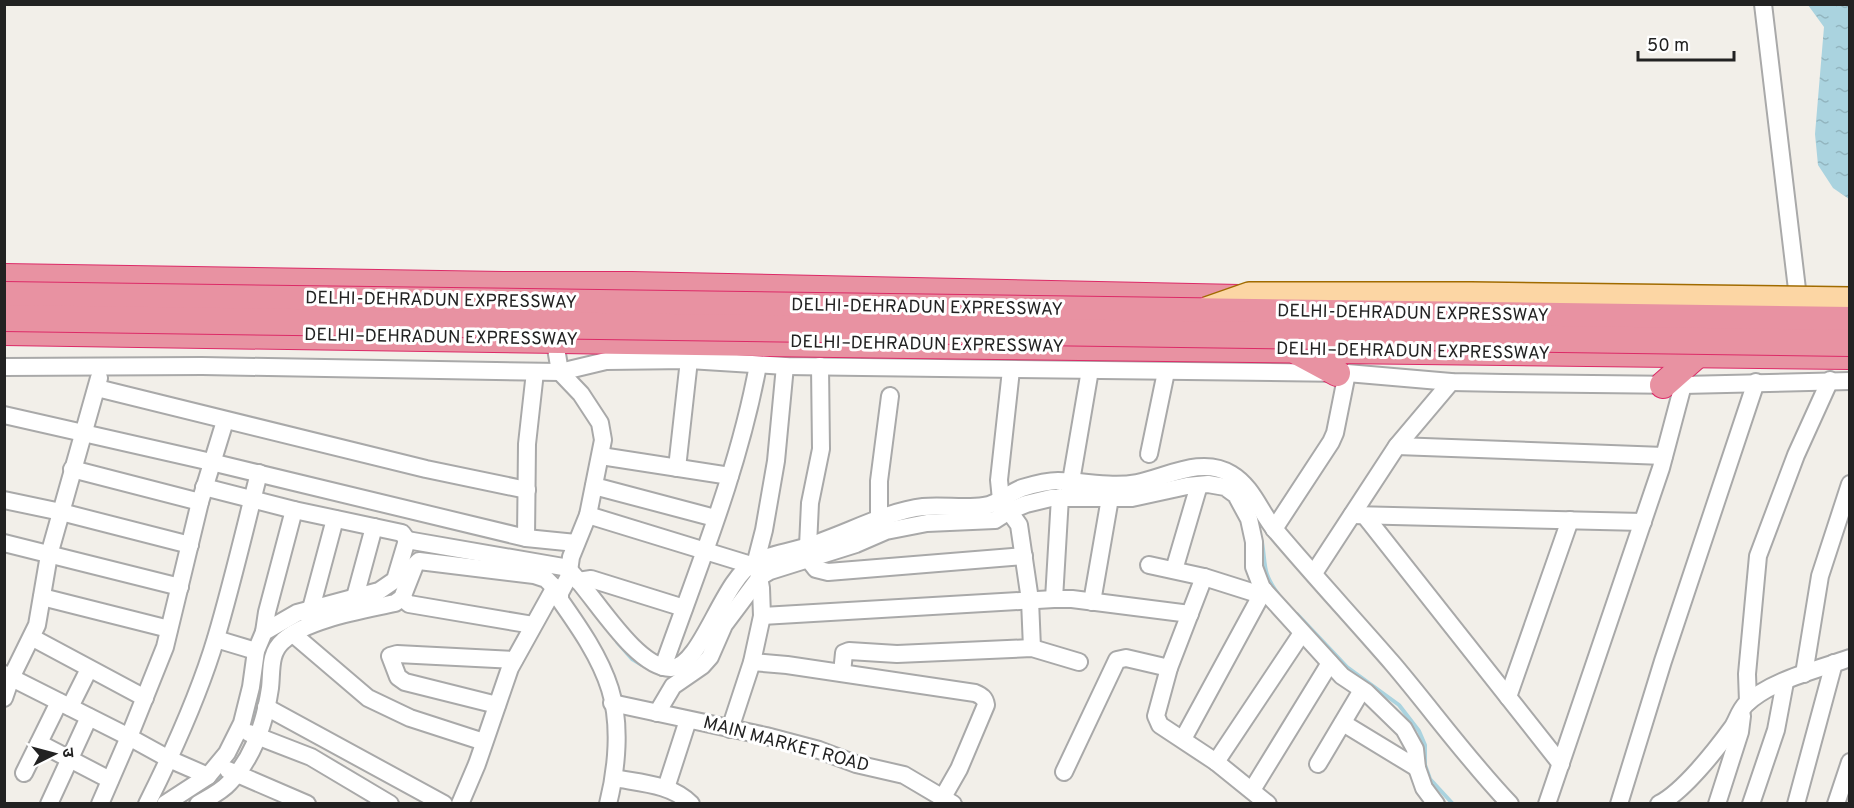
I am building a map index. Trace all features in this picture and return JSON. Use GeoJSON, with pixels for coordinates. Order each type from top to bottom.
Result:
{"type":"FeatureCollection","features":[{"type":"Feature","properties":{"kind":"highway"},"geometry":{"type":"LineString","coordinates":[[4,277],[644,285],[1462,303],[1850,307]]}},
{"type":"Feature","properties":{"kind":"highway","name":"DELHI-DEHRADUN EXPRESSWAY"},"geometry":{"type":"LineString","coordinates":[[4,295],[1850,320]]}},
{"type":"Feature","properties":{"kind":"highway"},"geometry":{"type":"LineString","coordinates":[[1250,350],[1251,298]]}},
{"type":"Feature","properties":{"kind":"highway","name":"DELHI-DEHRADUN EXPRESSWAY"},"geometry":{"type":"LineString","coordinates":[[4,318],[1850,343]]}},
{"type":"Feature","properties":{"kind":"highway","name":"DELHI–DEHRADUN EXPRESSWAY"},"geometry":{"type":"LineString","coordinates":[[4,332],[1250,350],[1850,356]]}},
{"type":"Feature","properties":{"kind":"highway"},"geometry":{"type":"LineString","coordinates":[[1294,350],[1342,373]]}},
{"type":"Feature","properties":{"kind":"highway"},"geometry":{"type":"LineString","coordinates":[[1673,385],[1697,354]]}},
{"type":"Feature","properties":{"kind":"main road"},"geometry":{"type":"LineString","coordinates":[[1197,311],[1249,293],[1471,293],[1850,298]]}},
{"type":"Feature","properties":{"kind":"street"},"geometry":{"type":"LineString","coordinates":[[1763,4],[1799,306]]}},
{"type":"Feature","properties":{"kind":"street"},"geometry":{"type":"LineString","coordinates":[[546,285],[560,372],[581,394],[600,423],[603,440],[588,515],[576,543],[560,600],[584,635],[610,689],[616,727],[614,778],[608,804]]}},
{"type":"Feature","properties":{"kind":"street"},"geometry":{"type":"LineString","coordinates":[[678,468],[689,360]]}},
{"type":"Feature","properties":{"kind":"street"},"geometry":{"type":"LineString","coordinates":[[4,367],[202,366],[560,372],[606,361],[689,360],[785,366],[1342,373],[1451,382],[1673,385],[1850,381]]}},
{"type":"Feature","properties":{"kind":"street"},"geometry":{"type":"LineString","coordinates":[[663,667],[730,476],[750,410],[758,365]]}},
{"type":"Feature","properties":{"kind":"street"},"geometry":{"type":"LineString","coordinates":[[730,729],[752,662],[762,616],[757,569],[776,462],[785,366]]}},
{"type":"Feature","properties":{"kind":"street"},"geometry":{"type":"LineString","coordinates":[[820,366],[821,449],[810,503],[808,553],[816,569],[828,572],[1024,556]]}},
{"type":"Feature","properties":{"kind":"street"},"geometry":{"type":"LineString","coordinates":[[4,698],[8,676],[33,638],[37,625],[49,555],[82,432],[97,388],[100,368]]}},
{"type":"Feature","properties":{"kind":"street"},"geometry":{"type":"LineString","coordinates":[[1011,370],[999,480],[1005,506],[1018,525],[1030,600],[1032,648]]}},
{"type":"Feature","properties":{"kind":"street"},"geometry":{"type":"LineString","coordinates":[[1054,599],[1067,491],[1090,370]]}},
{"type":"Feature","properties":{"kind":"street"},"geometry":{"type":"LineString","coordinates":[[526,538],[527,444],[535,372]]}},
{"type":"Feature","properties":{"kind":"street"},"geometry":{"type":"LineString","coordinates":[[1149,454],[1166,372]]}},
{"type":"Feature","properties":{"kind":"street"},"geometry":{"type":"LineString","coordinates":[[1274,528],[1335,433],[1342,373]]}},
{"type":"Feature","properties":{"kind":"street"},"geometry":{"type":"LineString","coordinates":[[1717,804],[1740,732],[1747,700],[1747,674],[1758,556],[1796,455],[1830,381]]}},
{"type":"Feature","properties":{"kind":"street"},"geometry":{"type":"LineString","coordinates":[[1314,573],[1359,515],[1397,446],[1451,382]]}},
{"type":"Feature","properties":{"kind":"street"},"geometry":{"type":"LineString","coordinates":[[1612,804],[1619,803],[1663,661],[1756,382]]}},
{"type":"Feature","properties":{"kind":"street"},"geometry":{"type":"LineString","coordinates":[[1547,804],[1664,456],[1673,385]]}},
{"type":"Feature","properties":{"kind":"street"},"geometry":{"type":"LineString","coordinates":[[97,388],[426,469],[527,490]]}},
{"type":"Feature","properties":{"kind":"street"},"geometry":{"type":"LineString","coordinates":[[879,519],[879,481],[890,396]]}},
{"type":"Feature","properties":{"kind":"street"},"geometry":{"type":"LineString","coordinates":[[4,415],[259,473],[526,538],[576,543]]}},
{"type":"Feature","properties":{"kind":"street"},"geometry":{"type":"LineString","coordinates":[[100,804],[165,646],[202,495],[225,421]]}},
{"type":"Feature","properties":{"kind":"street"},"geometry":{"type":"LineString","coordinates":[[1397,446],[1664,456]]}},
{"type":"Feature","properties":{"kind":"street"},"geometry":{"type":"LineString","coordinates":[[601,456],[730,476]]}},
{"type":"Feature","properties":{"kind":"street"},"geometry":{"type":"LineString","coordinates":[[1067,491],[1138,483],[1196,467],[1229,472],[1246,486],[1274,528],[1510,804]]}},
{"type":"Feature","properties":{"kind":"street"},"geometry":{"type":"LineString","coordinates":[[72,469],[202,495],[252,499],[402,533],[407,540],[566,581],[633,650],[663,667],[675,668],[689,660],[723,600],[742,572],[808,553],[856,544],[886,531],[927,523],[998,519],[1005,506],[1022,489],[1053,482],[1067,491],[1110,498],[1132,498],[1208,484],[1225,487],[1236,495],[1249,519],[1254,542],[1254,567],[1262,593],[1342,676],[1362,690],[1404,729],[1415,749],[1417,768],[1424,788],[1432,801]]}},
{"type":"Feature","properties":{"kind":"street"},"geometry":{"type":"LineString","coordinates":[[147,804],[191,707],[216,639],[259,473]]}},
{"type":"Feature","properties":{"kind":"street"},"geometry":{"type":"LineString","coordinates":[[1804,671],[1820,576],[1850,484]]}},
{"type":"Feature","properties":{"kind":"street"},"geometry":{"type":"LineString","coordinates":[[1174,570],[1199,485]]}},
{"type":"Feature","properties":{"kind":"street"},"geometry":{"type":"LineString","coordinates":[[594,486],[715,518]]}},
{"type":"Feature","properties":{"kind":"street"},"geometry":{"type":"LineString","coordinates":[[1092,602],[1110,498]]}},
{"type":"Feature","properties":{"kind":"street"},"geometry":{"type":"LineString","coordinates":[[4,500],[190,545]]}},
{"type":"Feature","properties":{"kind":"street"},"geometry":{"type":"LineString","coordinates":[[808,553],[879,519],[921,507],[1005,506]]}},
{"type":"Feature","properties":{"kind":"street"},"geometry":{"type":"LineString","coordinates":[[249,733],[251,687],[256,651],[264,632],[267,612],[294,510]]}},
{"type":"Feature","properties":{"kind":"street"},"geometry":{"type":"LineString","coordinates":[[588,515],[704,550],[757,569]]}},
{"type":"Feature","properties":{"kind":"street"},"geometry":{"type":"LineString","coordinates":[[1359,515],[1643,522]]}},
{"type":"Feature","properties":{"kind":"street"},"geometry":{"type":"LineString","coordinates":[[1359,515],[1561,764]]}},
{"type":"Feature","properties":{"kind":"street"},"geometry":{"type":"LineString","coordinates":[[310,618],[335,519]]}},
{"type":"Feature","properties":{"kind":"street"},"geometry":{"type":"LineString","coordinates":[[1508,698],[1570,520]]}},
{"type":"Feature","properties":{"kind":"street"},"geometry":{"type":"LineString","coordinates":[[355,597],[374,527]]}},
{"type":"Feature","properties":{"kind":"street"},"geometry":{"type":"LineString","coordinates":[[198,804],[226,786],[223,771],[227,753],[249,733],[266,707],[272,655],[282,641],[310,618],[355,597],[379,591],[395,580],[407,540]]}},
{"type":"Feature","properties":{"kind":"street"},"geometry":{"type":"LineString","coordinates":[[4,543],[180,587]]}},
{"type":"Feature","properties":{"kind":"street"},"geometry":{"type":"LineString","coordinates":[[264,632],[297,613],[310,618],[338,616],[395,603],[402,598],[415,565],[419,561],[534,575],[546,579],[566,581],[591,579],[684,608]]}},
{"type":"Feature","properties":{"kind":"street"},"geometry":{"type":"LineString","coordinates":[[1149,565],[1262,593]]}},
{"type":"Feature","properties":{"kind":"street"},"geometry":{"type":"LineString","coordinates":[[657,713],[672,686],[698,670],[710,657],[724,626],[757,569]]}},
{"type":"Feature","properties":{"kind":"street"},"geometry":{"type":"LineString","coordinates":[[1204,577],[1169,668],[1156,709],[1156,716],[1160,725],[1216,762],[1268,804]]}},
{"type":"Feature","properties":{"kind":"street"},"geometry":{"type":"LineString","coordinates":[[460,804],[514,660],[533,625],[566,581]]}},
{"type":"Feature","properties":{"kind":"street"},"geometry":{"type":"LineString","coordinates":[[1183,739],[1262,593]]}},
{"type":"Feature","properties":{"kind":"street"},"geometry":{"type":"LineString","coordinates":[[42,597],[169,629]]}},
{"type":"Feature","properties":{"kind":"street"},"geometry":{"type":"LineString","coordinates":[[402,598],[409,604],[533,625]]}},
{"type":"Feature","properties":{"kind":"street"},"geometry":{"type":"LineString","coordinates":[[762,616],[1054,599],[1190,614]]}},
{"type":"Feature","properties":{"kind":"street"},"geometry":{"type":"LineString","coordinates":[[1216,762],[1302,633]]}},
{"type":"Feature","properties":{"kind":"street"},"geometry":{"type":"LineString","coordinates":[[293,634],[368,698],[410,718],[484,742]]}},
{"type":"Feature","properties":{"kind":"street"},"geometry":{"type":"LineString","coordinates":[[33,638],[145,698]]}},
{"type":"Feature","properties":{"kind":"street"},"geometry":{"type":"LineString","coordinates":[[216,639],[256,651]]}},
{"type":"Feature","properties":{"kind":"street"},"geometry":{"type":"LineString","coordinates":[[842,673],[844,653],[849,651],[897,654],[1032,648],[1079,662]]}},
{"type":"Feature","properties":{"kind":"street"},"geometry":{"type":"LineString","coordinates":[[497,705],[405,682],[398,677],[390,656],[397,654],[514,660]]}},
{"type":"Feature","properties":{"kind":"street"},"geometry":{"type":"LineString","coordinates":[[1064,772],[1117,660],[1126,658],[1169,668]]}},
{"type":"Feature","properties":{"kind":"street"},"geometry":{"type":"LineString","coordinates":[[1659,804],[1693,775],[1733,727],[1747,700],[1804,671],[1842,660]]}},
{"type":"Feature","properties":{"kind":"street"},"geometry":{"type":"LineString","coordinates":[[1796,804],[1842,660]]}},
{"type":"Feature","properties":{"kind":"street"},"geometry":{"type":"LineString","coordinates":[[752,662],[975,693],[985,700],[986,705],[958,769],[948,800]]}},
{"type":"Feature","properties":{"kind":"street"},"geometry":{"type":"LineString","coordinates":[[1252,790],[1330,663]]}},
{"type":"Feature","properties":{"kind":"street"},"geometry":{"type":"LineString","coordinates":[[24,773],[39,743],[89,669]]}},
{"type":"Feature","properties":{"kind":"street"},"geometry":{"type":"LineString","coordinates":[[8,676],[169,759],[223,771],[307,804]]}},
{"type":"Feature","properties":{"kind":"street"},"geometry":{"type":"LineString","coordinates":[[1751,804],[1776,730],[1785,682]]}},
{"type":"Feature","properties":{"kind":"street"},"geometry":{"type":"LineString","coordinates":[[1318,765],[1362,690]]}},
{"type":"Feature","properties":{"kind":"street","name":"MAIN MARKET ROAD"},"geometry":{"type":"LineString","coordinates":[[612,703],[766,736],[819,750],[856,764],[904,775],[948,800]]}},
{"type":"Feature","properties":{"kind":"street"},"geometry":{"type":"LineString","coordinates":[[266,707],[444,804]]}},
{"type":"Feature","properties":{"kind":"street"},"geometry":{"type":"LineString","coordinates":[[49,804],[89,717]]}},
{"type":"Feature","properties":{"kind":"street"},"geometry":{"type":"LineString","coordinates":[[666,788],[688,720]]}},
{"type":"Feature","properties":{"kind":"street"},"geometry":{"type":"LineString","coordinates":[[1343,723],[1417,768]]}},
{"type":"Feature","properties":{"kind":"street"},"geometry":{"type":"LineString","coordinates":[[249,733],[311,757],[390,804]]}},
{"type":"Feature","properties":{"kind":"street"},"geometry":{"type":"LineString","coordinates":[[39,743],[110,780]]}},
{"type":"Feature","properties":{"kind":"street"},"geometry":{"type":"LineString","coordinates":[[1836,804],[1850,762]]}},
{"type":"Feature","properties":{"kind":"street"},"geometry":{"type":"LineString","coordinates":[[165,804],[223,771]]}},
{"type":"Feature","properties":{"kind":"street"},"geometry":{"type":"LineString","coordinates":[[614,778],[666,788],[684,796],[691,804]]}},
{"type":"Feature","properties":{"kind":"water"},"geometry":{"type":"Polygon","coordinates":[[[1808,5],[1849,5],[1849,199],[1833,188],[1818,165],[1815,134],[1824,27],[1808,5]]]}},
{"type":"Feature","properties":{"kind":"waterway"},"geometry":{"type":"LineString","coordinates":[[1182,478],[1207,475],[1213,477]]}},
{"type":"Feature","properties":{"kind":"waterway"},"geometry":{"type":"LineString","coordinates":[[1262,542],[1267,574],[1278,594]]}},
{"type":"Feature","properties":{"kind":"waterway"},"geometry":{"type":"LineString","coordinates":[[386,598],[399,588]]}},
{"type":"Feature","properties":{"kind":"waterway"},"geometry":{"type":"LineString","coordinates":[[1297,614],[1347,667],[1399,705],[1419,731],[1425,745],[1425,765],[1430,779],[1453,804]]}},
{"type":"Feature","properties":{"kind":"waterway"},"geometry":{"type":"LineString","coordinates":[[617,642],[632,659],[642,665]]}},
{"type":"Feature","properties":{"kind":"waterway"},"geometry":{"type":"LineString","coordinates":[[251,729],[260,692],[262,669]]}},
{"type":"Feature","properties":{"kind":"waterway"},"geometry":{"type":"LineString","coordinates":[[199,791],[217,782],[225,773]]}}]}
